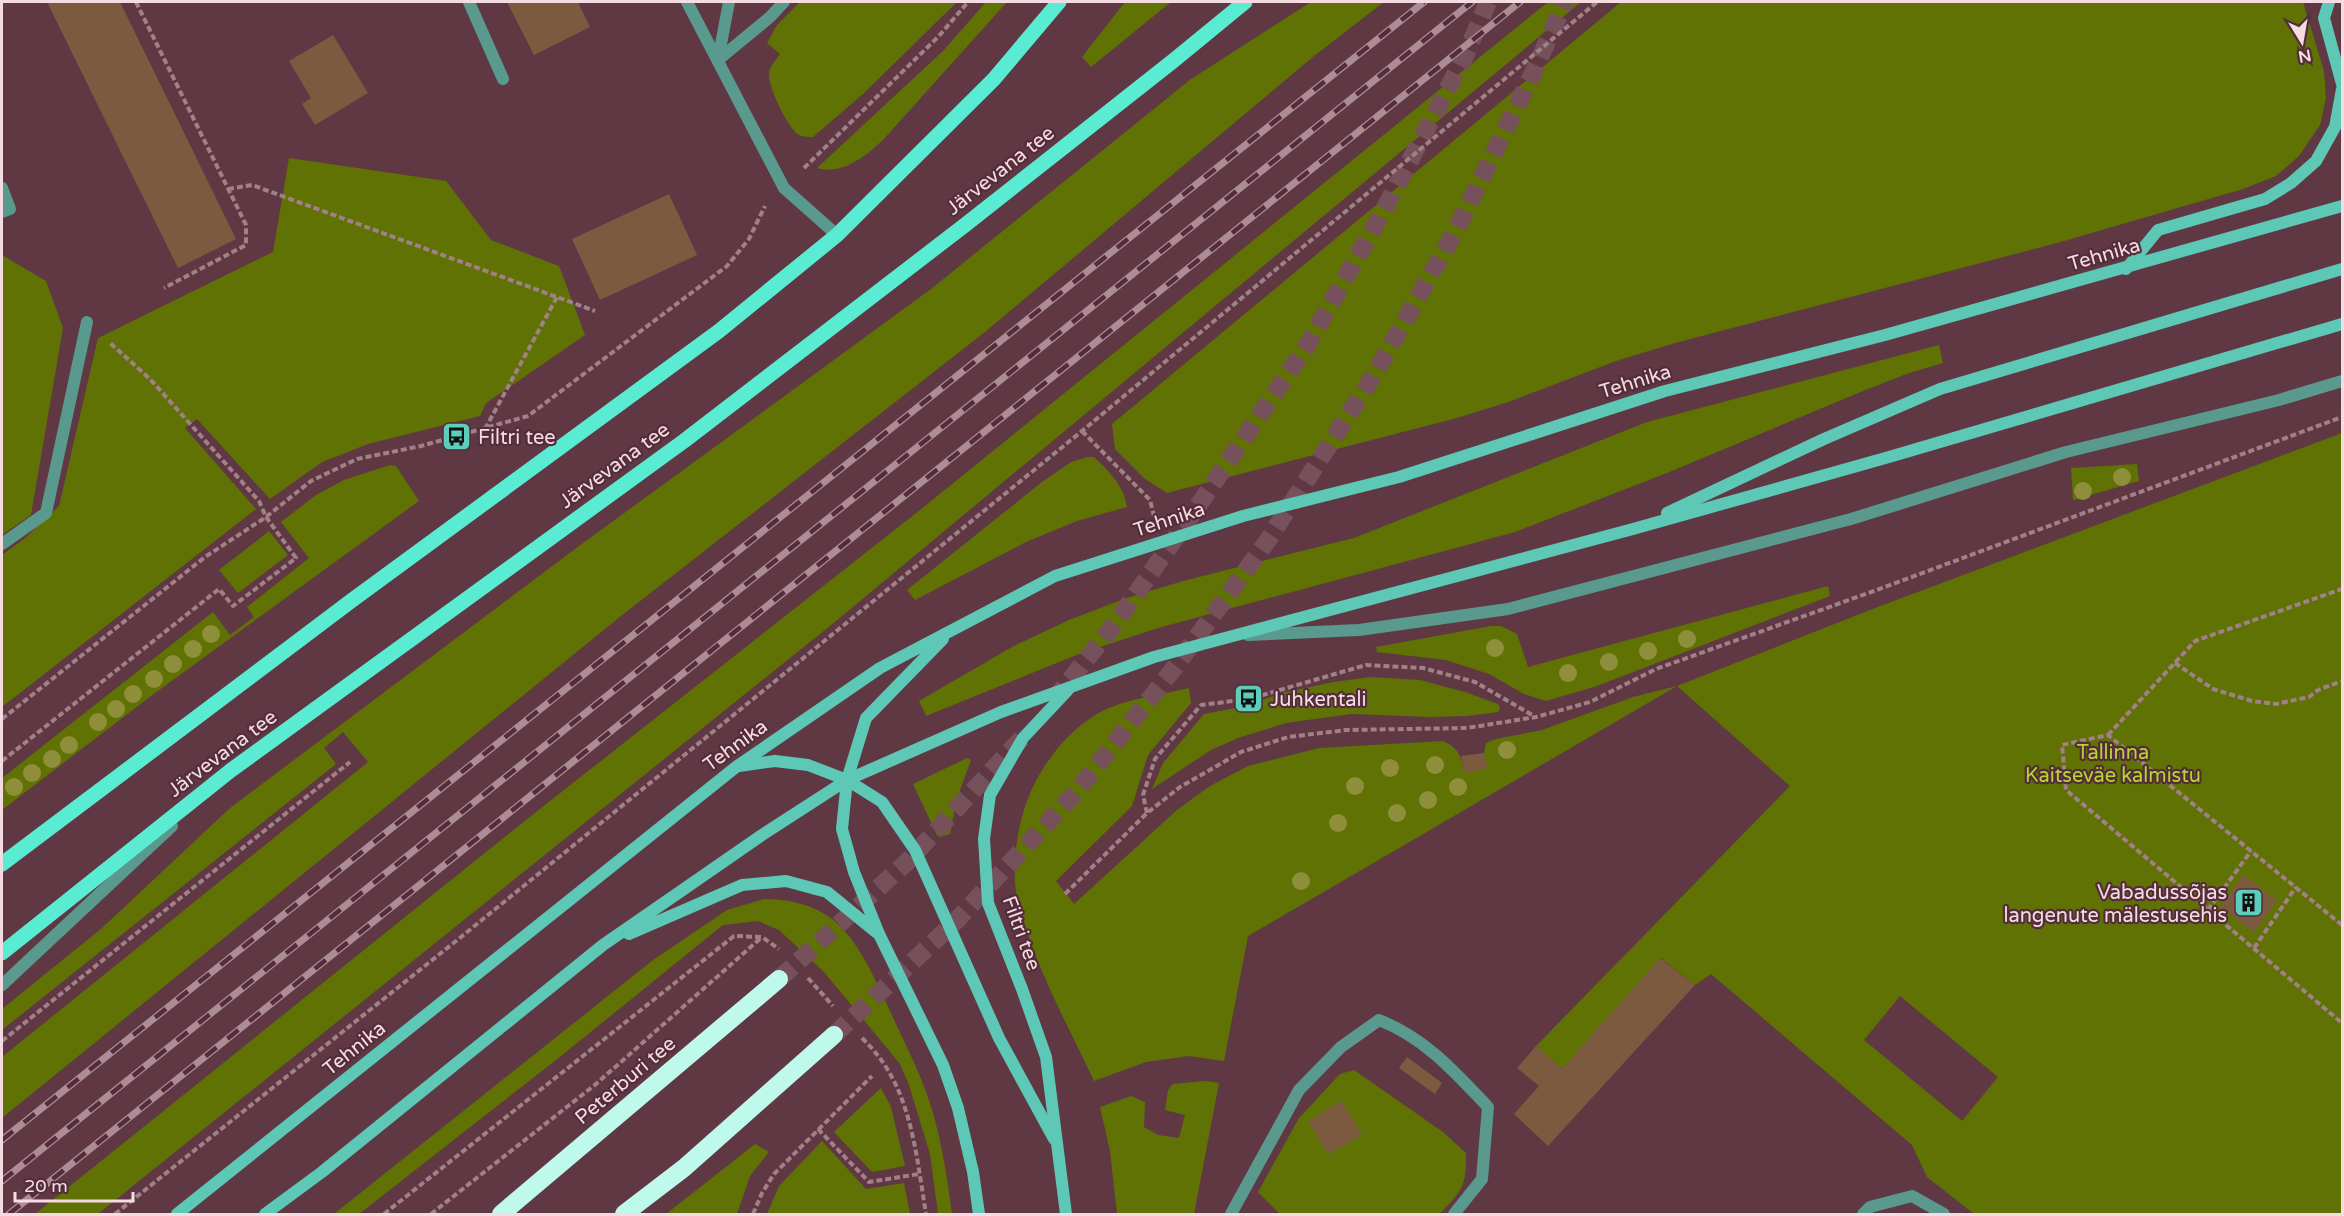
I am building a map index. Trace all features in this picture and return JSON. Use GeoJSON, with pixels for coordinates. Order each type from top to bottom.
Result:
{"type":"FeatureCollection","features":[{"type":"Feature","properties":{"kind":"highway","name":"Peterburi tee"},"geometry":{"type":"LineString","coordinates":[[501,1215],[779,979]]}},
{"type":"Feature","properties":{"kind":"highway"},"geometry":{"type":"LineString","coordinates":[[624,1215],[684,1167],[834,1035]]}},
{"type":"Feature","properties":{"kind":"main road"},"geometry":{"type":"LineString","coordinates":[[2,864],[351,601],[719,331],[837,235],[994,79],[1059,2]]}},
{"type":"Feature","properties":{"kind":"main road","name":"Järvevana tee"},"geometry":{"type":"LineString","coordinates":[[2,953],[230,771],[693,434],[974,218],[1245,2]]}},
{"type":"Feature","properties":{"kind":"main road"},"geometry":{"type":"LineString","coordinates":[[2329,2],[2324,18],[2343,84]]}},
{"type":"Feature","properties":{"kind":"main road"},"geometry":{"type":"LineString","coordinates":[[2126,269],[2158,230],[2265,199],[2292,183],[2316,161],[2335,127],[2343,89]]}},
{"type":"Feature","properties":{"kind":"main road","name":"Tehnika"},"geometry":{"type":"LineString","coordinates":[[177,1215],[736,767],[880,668],[1054,576],[1243,516],[1399,477],[1665,391],[1886,335],[2343,206]]}},
{"type":"Feature","properties":{"kind":"main road"},"geometry":{"type":"LineString","coordinates":[[1633,529],[1824,439],[1940,389],[2343,269]]}},
{"type":"Feature","properties":{"kind":"main road"},"geometry":{"type":"LineString","coordinates":[[265,1215],[322,1172],[603,945],[762,835],[847,780],[1001,712],[1154,657],[1633,529],[1889,457],[2343,324]]}},
{"type":"Feature","properties":{"kind":"main road"},"geometry":{"type":"LineString","coordinates":[[953,629],[866,718],[847,780],[842,829],[854,872],[879,934],[943,1065],[958,1108],[971,1162],[979,1215]]}},
{"type":"Feature","properties":{"kind":"main road","name":"Filtri tee"},"geometry":{"type":"LineString","coordinates":[[1066,1215],[1046,1057],[988,903],[984,839],[990,795],[1023,738],[1071,687]]}},
{"type":"Feature","properties":{"kind":"main road"},"geometry":{"type":"LineString","coordinates":[[736,767],[775,761],[808,765],[847,780],[882,802],[915,850],[999,1038],[1057,1146]]}},
{"type":"Feature","properties":{"kind":"main road"},"geometry":{"type":"LineString","coordinates":[[603,945],[742,885],[786,881],[827,892],[879,934]]}},
{"type":"Feature","properties":{"kind":"street"},"geometry":{"type":"LineString","coordinates":[[469,2],[503,79]]}},
{"type":"Feature","properties":{"kind":"street"},"geometry":{"type":"LineString","coordinates":[[687,2],[784,188],[837,235]]}},
{"type":"Feature","properties":{"kind":"street"},"geometry":{"type":"LineString","coordinates":[[718,60],[729,2]]}},
{"type":"Feature","properties":{"kind":"street"},"geometry":{"type":"LineString","coordinates":[[718,60],[770,17],[784,2]]}},
{"type":"Feature","properties":{"kind":"street"},"geometry":{"type":"LineString","coordinates":[[2,188],[10,209],[2,212]]}},
{"type":"Feature","properties":{"kind":"street"},"geometry":{"type":"LineString","coordinates":[[2,544],[46,513],[87,322]]}},
{"type":"Feature","properties":{"kind":"street"},"geometry":{"type":"LineString","coordinates":[[1232,635],[1359,630],[1508,609],[1851,519],[2066,452],[2279,400],[2343,381]]}},
{"type":"Feature","properties":{"kind":"street"},"geometry":{"type":"LineString","coordinates":[[2,984],[230,771]]}},
{"type":"Feature","properties":{"kind":"street"},"geometry":{"type":"LineString","coordinates":[[1231,1215],[1299,1090],[1341,1047],[1379,1020],[1403,1029],[1445,1062],[1488,1107],[1482,1179],[1454,1215]]}},
{"type":"Feature","properties":{"kind":"street"},"geometry":{"type":"LineString","coordinates":[[1863,1215],[1870,1207],[1912,1196],[1944,1215]]}},
{"type":"Feature","properties":{"kind":"path"},"geometry":{"type":"LineString","coordinates":[[136,2],[246,225],[246,245],[164,288]]}},
{"type":"Feature","properties":{"kind":"path"},"geometry":{"type":"LineString","coordinates":[[2,719],[205,557],[266,517],[311,481],[357,459],[421,446],[528,416],[727,266],[749,238],[766,204],[938,37],[968,2]]}},
{"type":"Feature","properties":{"kind":"path"},"geometry":{"type":"LineString","coordinates":[[115,1215],[461,937],[1082,431],[1597,2]]}},
{"type":"Feature","properties":{"kind":"path"},"geometry":{"type":"LineString","coordinates":[[228,189],[252,185],[595,311]]}},
{"type":"Feature","properties":{"kind":"path"},"geometry":{"type":"LineString","coordinates":[[485,429],[557,297]]}},
{"type":"Feature","properties":{"kind":"path"},"geometry":{"type":"LineString","coordinates":[[2,761],[219,589],[233,606],[296,558],[266,517],[259,501],[150,379],[87,322]]}},
{"type":"Feature","properties":{"kind":"path"},"geometry":{"type":"LineString","coordinates":[[1065,894],[1147,813],[1201,773],[1241,752],[1288,737],[1346,730],[1467,728],[1536,717],[1590,702],[1656,669],[1874,591],[2343,417]]}},
{"type":"Feature","properties":{"kind":"path"},"geometry":{"type":"LineString","coordinates":[[1082,431],[1150,500],[1160,542]]}},
{"type":"Feature","properties":{"kind":"path"},"geometry":{"type":"LineString","coordinates":[[2343,589],[2195,641],[2108,735],[2062,745],[2066,790],[2343,1023]]}},
{"type":"Feature","properties":{"kind":"path"},"geometry":{"type":"LineString","coordinates":[[2175,663],[2213,689],[2252,701],[2276,704],[2309,697],[2318,690],[2343,681]]}},
{"type":"Feature","properties":{"kind":"path"},"geometry":{"type":"LineString","coordinates":[[1147,813],[1143,795],[1155,759],[1201,705],[1249,699],[1366,664],[1423,668],[1475,682],[1536,717]]}},
{"type":"Feature","properties":{"kind":"path"},"geometry":{"type":"LineString","coordinates":[[2108,735],[2343,925]]}},
{"type":"Feature","properties":{"kind":"path"},"geometry":{"type":"LineString","coordinates":[[2,1041],[350,762]]}},
{"type":"Feature","properties":{"kind":"path"},"geometry":{"type":"LineString","coordinates":[[2208,910],[2251,851]]}},
{"type":"Feature","properties":{"kind":"path"},"geometry":{"type":"LineString","coordinates":[[2254,948],[2296,887]]}},
{"type":"Feature","properties":{"kind":"path"},"geometry":{"type":"LineString","coordinates":[[384,1215],[734,936]]}},
{"type":"Feature","properties":{"kind":"path"},"geometry":{"type":"LineString","coordinates":[[431,1215],[596,1084],[762,936]]}},
{"type":"Feature","properties":{"kind":"path"},"geometry":{"type":"LineString","coordinates":[[753,1215],[762,1193],[774,1174],[872,1076]]}},
{"type":"Feature","properties":{"kind":"path"},"geometry":{"type":"LineString","coordinates":[[818,1129],[869,1182],[919,1174]]}},
{"type":"Feature","properties":{"kind":"green space"},"geometry":{"type":"Polygon","coordinates":[[[800,2],[957,2],[863,94],[813,137],[804,137],[790,125],[776,98],[769,73],[780,54],[767,43],[777,25],[800,2]]]}},
{"type":"Feature","properties":{"kind":"green space"},"geometry":{"type":"Polygon","coordinates":[[[986,2],[1007,2],[882,141],[868,153],[844,167],[827,170],[817,168],[943,51],[986,2]]]}},
{"type":"Feature","properties":{"kind":"green space"},"geometry":{"type":"Polygon","coordinates":[[[1125,2],[1171,2],[1091,67],[1082,57],[1125,2]]]}},
{"type":"Feature","properties":{"kind":"green space"},"geometry":{"type":"Polygon","coordinates":[[[1311,2],[1384,2],[1314,56],[985,332],[621,616],[2,1118],[2,1057],[368,762],[343,732],[324,748],[336,764],[2,1030],[2,1009],[102,928],[230,808],[575,549],[931,289],[1191,79],[1311,2]]]}},
{"type":"Feature","properties":{"kind":"green space"},"geometry":{"type":"Polygon","coordinates":[[[1548,2],[1581,2],[836,621],[98,1214],[35,1214],[536,812],[915,514],[1548,2]]]}},
{"type":"Feature","properties":{"kind":"green space"},"geometry":{"type":"Polygon","coordinates":[[[1621,2],[2303,2],[2324,71],[2326,98],[2320,125],[2299,156],[2276,176],[2243,189],[2057,243],[1675,343],[1616,361],[1508,402],[1457,418],[1167,493],[1145,479],[1115,449],[1112,424],[1621,2]]]}},
{"type":"Feature","properties":{"kind":"green space"},"geometry":{"type":"Polygon","coordinates":[[[289,158],[446,181],[491,240],[559,266],[585,335],[486,403],[480,416],[368,444],[322,462],[270,499],[197,419],[185,428],[256,509],[2,707],[2,555],[24,539],[59,506],[98,338],[273,252],[289,158]]]}},
{"type":"Feature","properties":{"kind":"green space"},"geometry":{"type":"Polygon","coordinates":[[[2,255],[46,281],[63,328],[31,515],[2,535],[2,255]]]}},
{"type":"Feature","properties":{"kind":"green space"},"geometry":{"type":"Polygon","coordinates":[[[1939,345],[1943,363],[1863,391],[1667,473],[1515,532],[1158,628],[1079,654],[926,716],[919,701],[1012,647],[1069,620],[1124,599],[1183,581],[1354,538],[1647,422],[1939,345]]]}},
{"type":"Feature","properties":{"kind":"green space","name":"Tallinna Kaitseväe kalmistu"},"geometry":{"type":"Polygon","coordinates":[[[2342,433],[2342,1214],[1974,1214],[1927,1177],[1912,1145],[1711,974],[1695,985],[1661,958],[1562,1069],[1536,1046],[1790,786],[1677,686],[1875,608],[2342,433]],[[1900,996],[1864,1040],[1962,1121],[1998,1077],[1900,996]]]}},
{"type":"Feature","properties":{"kind":"green space"},"geometry":{"type":"Polygon","coordinates":[[[1094,457],[1115,479],[1123,492],[1127,507],[1077,521],[1026,542],[915,600],[907,590],[1042,482],[1071,462],[1094,457]]]}},
{"type":"Feature","properties":{"kind":"green space"},"geometry":{"type":"Polygon","coordinates":[[[2137,464],[2139,481],[2073,500],[2071,468],[2137,464]]]}},
{"type":"Feature","properties":{"kind":"green space"},"geometry":{"type":"Polygon","coordinates":[[[390,465],[396,466],[419,501],[151,696],[2,810],[2,778],[213,612],[230,635],[254,617],[247,607],[309,558],[281,522],[316,495],[344,480],[390,465]]]}},
{"type":"Feature","properties":{"kind":"green space"},"geometry":{"type":"Polygon","coordinates":[[[269,531],[288,555],[238,593],[219,570],[269,531]]]}},
{"type":"Feature","properties":{"kind":"green space"},"geometry":{"type":"Polygon","coordinates":[[[1828,586],[1830,596],[1597,686],[1546,701],[1524,694],[1489,674],[1446,660],[1377,652],[1376,647],[1501,626],[1517,634],[1528,667],[1828,586]]]}},
{"type":"Feature","properties":{"kind":"green space"},"geometry":{"type":"Polygon","coordinates":[[[1370,677],[1420,680],[1465,692],[1498,704],[1500,708],[1498,712],[1467,716],[1351,714],[1286,723],[1238,738],[1211,750],[1152,789],[1163,763],[1204,714],[1241,707],[1286,692],[1370,677]]]}},
{"type":"Feature","properties":{"kind":"green space"},"geometry":{"type":"Polygon","coordinates":[[[1677,686],[1248,936],[1224,1061],[1189,1056],[1146,1062],[1094,1081],[1034,950],[1018,901],[1015,869],[1019,828],[1032,789],[1056,750],[1088,720],[1118,705],[1189,688],[1191,703],[1148,755],[1132,806],[1056,881],[1074,904],[1177,810],[1210,786],[1248,766],[1319,748],[1443,741],[1458,753],[1464,772],[1486,768],[1484,753],[1486,743],[1542,730],[1633,697],[1677,686]]]}},
{"type":"Feature","properties":{"kind":"green space"},"geometry":{"type":"Polygon","coordinates":[[[967,758],[971,760],[956,801],[950,834],[940,837],[913,784],[967,758]]]}},
{"type":"Feature","properties":{"kind":"green space"},"geometry":{"type":"Polygon","coordinates":[[[764,899],[800,903],[824,914],[842,928],[865,960],[914,1063],[931,1105],[943,1155],[952,1214],[938,1214],[930,1154],[909,1085],[900,1064],[824,972],[779,930],[758,921],[723,925],[561,1056],[359,1214],[334,1214],[653,960],[727,910],[764,899]]]}},
{"type":"Feature","properties":{"kind":"green space"},"geometry":{"type":"Polygon","coordinates":[[[1354,1070],[1443,1132],[1466,1153],[1464,1181],[1461,1188],[1439,1214],[1280,1214],[1258,1192],[1299,1118],[1340,1074],[1354,1070]]]}},
{"type":"Feature","properties":{"kind":"green space"},"geometry":{"type":"Polygon","coordinates":[[[1205,1081],[1219,1083],[1194,1214],[1117,1214],[1110,1151],[1100,1107],[1131,1096],[1145,1102],[1144,1127],[1158,1135],[1179,1138],[1185,1115],[1165,1110],[1168,1090],[1173,1084],[1205,1081]]]}},
{"type":"Feature","properties":{"kind":"green space"},"geometry":{"type":"Polygon","coordinates":[[[881,1088],[891,1107],[905,1166],[872,1172],[834,1132],[881,1088]]]}},
{"type":"Feature","properties":{"kind":"green space"},"geometry":{"type":"Polygon","coordinates":[[[822,1141],[866,1189],[904,1183],[910,1214],[767,1214],[779,1186],[822,1141]]]}},
{"type":"Feature","properties":{"kind":"green space"},"geometry":{"type":"Polygon","coordinates":[[[755,1144],[769,1152],[750,1176],[737,1214],[666,1214],[755,1144]]]}},
{"type":"Feature","properties":{"kind":"building"},"geometry":{"type":"Polygon","coordinates":[[[47,2],[120,2],[236,239],[178,268],[47,2]]]}},
{"type":"Feature","properties":{"kind":"building"},"geometry":{"type":"Polygon","coordinates":[[[507,2],[578,2],[590,27],[534,55],[507,2]]]}},
{"type":"Feature","properties":{"kind":"building"},"geometry":{"type":"Polygon","coordinates":[[[333,35],[368,93],[315,125],[302,104],[311,98],[289,61],[333,35]]]}},
{"type":"Feature","properties":{"kind":"building"},"geometry":{"type":"Polygon","coordinates":[[[669,194],[697,255],[600,300],[572,239],[669,194]]]}},
{"type":"Feature","properties":{"kind":"building"},"geometry":{"type":"Polygon","coordinates":[[[1484,753],[1487,768],[1464,773],[1461,756],[1484,753]]]}},
{"type":"Feature","properties":{"kind":"building","name":"Vabadussõjas langenute mälestusehis"},"geometry":{"type":"Polygon","coordinates":[[[2243,875],[2277,900],[2254,932],[2220,907],[2243,875]]]}},
{"type":"Feature","properties":{"kind":"building"},"geometry":{"type":"Polygon","coordinates":[[[1660,958],[1695,985],[1548,1146],[1514,1114],[1539,1086],[1517,1068],[1536,1046],[1562,1069],[1660,958]]]}},
{"type":"Feature","properties":{"kind":"building"},"geometry":{"type":"Polygon","coordinates":[[[1407,1057],[1442,1083],[1435,1094],[1399,1068],[1407,1057]]]}},
{"type":"Feature","properties":{"kind":"building"},"geometry":{"type":"Polygon","coordinates":[[[1342,1101],[1362,1135],[1328,1154],[1308,1121],[1342,1101]]]}},
{"type":"Feature","properties":{"kind":"tunnel"},"geometry":{"type":"LineString","coordinates":[[1053,701],[1114,625],[1308,344],[1386,206],[1466,54],[1488,2]]}},
{"type":"Feature","properties":{"kind":"tunnel"},"geometry":{"type":"LineString","coordinates":[[834,1035],[957,920],[1076,792],[1175,667],[1268,540],[1374,375],[1456,230],[1565,2]]}},
{"type":"Feature","properties":{"kind":"tunnel"},"geometry":{"type":"LineString","coordinates":[[779,979],[908,861],[1022,738]]}},
{"type":"Feature","properties":{"kind":"railway"},"geometry":{"type":"LineString","coordinates":[[2,1140],[1424,2]]}},
{"type":"Feature","properties":{"kind":"railway"},"geometry":{"type":"LineString","coordinates":[[2,1181],[1472,2]]}},
{"type":"Feature","properties":{"kind":"railway"},"geometry":{"type":"LineString","coordinates":[[9,1214],[1520,2]]}},
{"type":"Feature","properties":{"kind":"place","name":"Filtri tee"},"geometry":{"type":"Point","coordinates":[457,437]}},
{"type":"Feature","properties":{"kind":"place","name":"Juhkentali"},"geometry":{"type":"Point","coordinates":[1249,699]}},
{"type":"Feature","properties":{"kind":"place","name":"Vabadussõjas langenute mälestusehis"},"geometry":{"type":"Point","coordinates":[2248,903]}}]}
